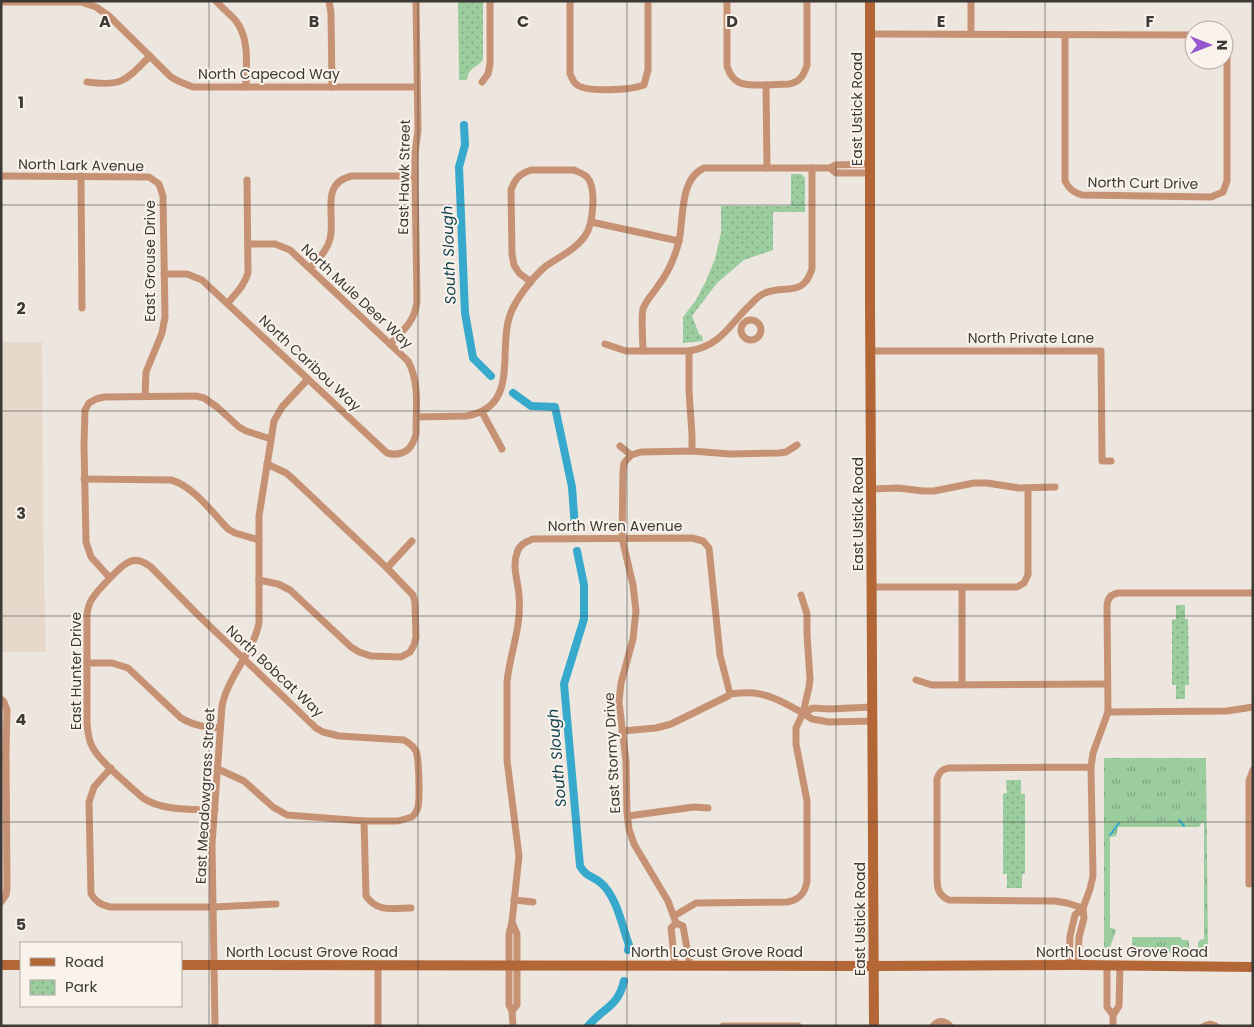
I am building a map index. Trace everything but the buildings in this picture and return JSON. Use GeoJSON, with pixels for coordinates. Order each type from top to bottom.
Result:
{"type":"FeatureCollection","features":[{"type":"Feature","properties":{"kind":"main road","name":"East Ustick Road"},"geometry":{"type":"LineString","coordinates":[[870,1],[874,1026]]}},
{"type":"Feature","properties":{"kind":"main road","name":"North Locust Grove Road"},"geometry":{"type":"LineString","coordinates":[[182,965],[1073,965],[1253,967]]}},
{"type":"Feature","properties":{"kind":"main road"},"geometry":{"type":"LineString","coordinates":[[1,966],[20,966]]}},
{"type":"Feature","properties":{"kind":"street"},"geometry":{"type":"LineString","coordinates":[[216,1],[235,20],[243,34],[246,50],[246,87]]}},
{"type":"Feature","properties":{"kind":"street"},"geometry":{"type":"LineString","coordinates":[[329,1],[331,13],[332,87]]}},
{"type":"Feature","properties":{"kind":"street","name":"East Hawk Street"},"geometry":{"type":"LineString","coordinates":[[390,344],[409,324],[416,309],[415,154],[418,130],[416,1]]}},
{"type":"Feature","properties":{"kind":"street"},"geometry":{"type":"LineString","coordinates":[[482,82],[488,74],[490,64],[490,1]]}},
{"type":"Feature","properties":{"kind":"street"},"geometry":{"type":"LineString","coordinates":[[570,1],[570,74],[575,83],[582,88],[590,90],[635,88],[644,85],[648,70],[648,1]]}},
{"type":"Feature","properties":{"kind":"street"},"geometry":{"type":"LineString","coordinates":[[728,1],[727,66],[734,79],[748,85],[794,83],[805,73],[807,65],[807,1]]}},
{"type":"Feature","properties":{"kind":"street"},"geometry":{"type":"LineString","coordinates":[[971,1],[971,34]]}},
{"type":"Feature","properties":{"kind":"street","name":"North Capecod Way"},"geometry":{"type":"LineString","coordinates":[[1,2],[81,2],[89,4],[103,11],[171,77],[185,85],[201,87],[417,87]]}},
{"type":"Feature","properties":{"kind":"street"},"geometry":{"type":"LineString","coordinates":[[870,34],[1184,35]]}},
{"type":"Feature","properties":{"kind":"street","name":"North Curt Drive"},"geometry":{"type":"LineString","coordinates":[[1065,35],[1065,181],[1072,192],[1082,195],[1211,197],[1223,192],[1227,181],[1227,70]]}},
{"type":"Feature","properties":{"kind":"street"},"geometry":{"type":"LineString","coordinates":[[87,82],[105,85],[120,81],[134,72],[150,56]]}},
{"type":"Feature","properties":{"kind":"street"},"geometry":{"type":"LineString","coordinates":[[766,85],[767,168]]}},
{"type":"Feature","properties":{"kind":"street"},"geometry":{"type":"LineString","coordinates":[[643,351],[643,309],[649,297],[668,271],[676,254],[682,224],[682,206],[693,175],[697,171],[704,168],[830,168],[835,165],[870,169]]}},
{"type":"Feature","properties":{"kind":"street"},"geometry":{"type":"LineString","coordinates":[[605,344],[626,351],[690,351],[699,349],[708,346],[741,320],[757,298],[765,293],[801,287],[808,280],[812,269],[812,168]]}},
{"type":"Feature","properties":{"kind":"street"},"geometry":{"type":"LineString","coordinates":[[416,417],[466,416],[482,412],[494,402],[502,388],[508,322],[513,307],[544,268],[579,243],[591,222],[592,190],[587,177],[574,170],[531,170],[518,176],[514,182],[511,190],[512,254],[514,266],[519,273],[531,282]]}},
{"type":"Feature","properties":{"kind":"street","name":"North Lark Avenue"},"geometry":{"type":"LineString","coordinates":[[1,176],[149,177],[159,184]]}},
{"type":"Feature","properties":{"kind":"street"},"geometry":{"type":"LineString","coordinates":[[80,176],[82,308]]}},
{"type":"Feature","properties":{"kind":"street"},"geometry":{"type":"LineString","coordinates":[[310,268],[325,251],[328,244],[332,229],[331,196],[337,182],[344,177],[352,176],[415,176]]}},
{"type":"Feature","properties":{"kind":"street"},"geometry":{"type":"LineString","coordinates":[[228,303],[245,281],[248,265],[247,180]]}},
{"type":"Feature","properties":{"kind":"street","name":"East Grouse Drive"},"geometry":{"type":"LineString","coordinates":[[145,396],[146,372],[164,326],[163,196],[159,184]]}},
{"type":"Feature","properties":{"kind":"street"},"geometry":{"type":"LineString","coordinates":[[591,222],[679,241]]}},
{"type":"Feature","properties":{"kind":"street","name":"North Mule Deer Way"},"geometry":{"type":"LineString","coordinates":[[248,244],[275,244],[283,246],[296,255],[408,362],[412,369],[415,384],[416,417]]}},
{"type":"Feature","properties":{"kind":"street","name":"North Caribou Way"},"geometry":{"type":"LineString","coordinates":[[164,274],[187,274],[202,280],[387,453],[395,455],[410,449],[416,434],[416,417]]}},
{"type":"Feature","properties":{"kind":"street"},"geometry":{"type":"LineString","coordinates":[[690,351],[689,391],[692,451]]}},
{"type":"Feature","properties":{"kind":"street","name":"North Private Lane"},"geometry":{"type":"LineString","coordinates":[[871,351],[1102,351],[1102,460],[1112,460]]}},
{"type":"Feature","properties":{"kind":"street","name":"East Meadowgrass Street"},"geometry":{"type":"LineString","coordinates":[[215,1026],[212,844],[223,698],[255,638],[260,623],[260,508],[274,421],[287,400],[308,379]]}},
{"type":"Feature","properties":{"kind":"street"},"geometry":{"type":"LineString","coordinates":[[110,578],[91,557],[86,542],[84,479],[85,410],[89,403],[104,397],[196,396],[204,398],[217,407],[246,431],[271,438]]}},
{"type":"Feature","properties":{"kind":"street"},"geometry":{"type":"LineString","coordinates":[[482,412],[502,450]]}},
{"type":"Feature","properties":{"kind":"street"},"geometry":{"type":"LineString","coordinates":[[620,446],[631,455],[641,452],[692,451],[730,454],[779,453],[786,452],[797,445]]}},
{"type":"Feature","properties":{"kind":"street","name":"East Stormy Drive"},"geometry":{"type":"LineString","coordinates":[[631,455],[624,463],[623,471],[622,538],[633,585],[636,611],[633,639],[619,692],[627,768],[629,829],[634,844],[668,901],[675,920],[683,926],[690,965]]}},
{"type":"Feature","properties":{"kind":"street"},"geometry":{"type":"LineString","coordinates":[[260,580],[278,584],[290,590],[351,647],[359,652],[371,656],[401,657],[410,652],[414,645],[416,637],[413,595],[292,478],[267,464]]}},
{"type":"Feature","properties":{"kind":"street"},"geometry":{"type":"LineString","coordinates":[[84,479],[171,480],[178,482],[192,491],[228,528],[235,533],[259,540]]}},
{"type":"Feature","properties":{"kind":"street"},"geometry":{"type":"LineString","coordinates":[[872,489],[898,488],[923,491],[974,483],[987,483],[1007,487],[1055,488]]}},
{"type":"Feature","properties":{"kind":"street"},"geometry":{"type":"LineString","coordinates":[[872,587],[1017,587],[1024,583],[1028,575],[1028,488]]}},
{"type":"Feature","properties":{"kind":"street","name":"North Wren Avenue"},"geometry":{"type":"LineString","coordinates":[[514,900],[519,856],[507,760],[507,682],[520,619],[515,562],[516,553],[520,546],[533,539],[692,538],[703,541],[709,548],[720,655],[730,694]]}},
{"type":"Feature","properties":{"kind":"street"},"geometry":{"type":"LineString","coordinates":[[387,568],[412,541]]}},
{"type":"Feature","properties":{"kind":"street","name":"North Bobcat Way"},"geometry":{"type":"LineString","coordinates":[[110,578],[128,562],[136,560],[151,566],[196,613],[316,728],[323,732],[339,736],[404,740],[412,745],[418,759],[418,808],[414,816],[398,821],[364,821]]}},
{"type":"Feature","properties":{"kind":"street","name":"East Hunter Drive"},"geometry":{"type":"LineString","coordinates":[[110,578],[97,592],[86,614],[88,737],[95,751],[149,802],[165,807],[215,810]]}},
{"type":"Feature","properties":{"kind":"street"},"geometry":{"type":"LineString","coordinates":[[962,588],[962,684]]}},
{"type":"Feature","properties":{"kind":"street"},"geometry":{"type":"LineString","coordinates":[[1073,965],[1084,918],[1083,908],[1093,876],[1091,767],[1093,753],[1108,712],[1108,600],[1110,596],[1118,593],[1253,593]]}},
{"type":"Feature","properties":{"kind":"street"},"geometry":{"type":"LineString","coordinates":[[675,965],[671,928],[675,920],[696,903],[787,902],[802,896],[806,889],[807,809],[806,794],[796,744],[796,728],[803,713],[810,679],[807,614],[801,595]]}},
{"type":"Feature","properties":{"kind":"street"},"geometry":{"type":"LineString","coordinates":[[87,663],[112,663],[128,668],[188,723],[220,728]]}},
{"type":"Feature","properties":{"kind":"street"},"geometry":{"type":"LineString","coordinates":[[916,680],[932,684],[1107,684]]}},
{"type":"Feature","properties":{"kind":"street"},"geometry":{"type":"LineString","coordinates":[[622,730],[656,728],[671,724],[730,694],[752,693],[768,696],[812,719],[829,722],[873,721]]}},
{"type":"Feature","properties":{"kind":"street"},"geometry":{"type":"LineString","coordinates":[[1,902],[6,895],[7,887],[4,812],[6,710],[3,701]]}},
{"type":"Feature","properties":{"kind":"street"},"geometry":{"type":"LineString","coordinates":[[803,713],[813,708],[872,707]]}},
{"type":"Feature","properties":{"kind":"street"},"geometry":{"type":"LineString","coordinates":[[1108,712],[1228,711],[1253,707]]}},
{"type":"Feature","properties":{"kind":"street"},"geometry":{"type":"LineString","coordinates":[[1083,908],[1055,901],[949,900],[941,895],[938,888],[937,875],[938,779],[940,772],[949,768],[1091,767]]}},
{"type":"Feature","properties":{"kind":"street"},"geometry":{"type":"LineString","coordinates":[[111,768],[94,787],[89,802],[91,894],[95,901],[110,907],[213,907],[276,904]]}},
{"type":"Feature","properties":{"kind":"street"},"geometry":{"type":"LineString","coordinates":[[218,769],[244,781],[273,807],[287,814],[364,821],[366,896],[378,907],[411,908]]}},
{"type":"Feature","properties":{"kind":"street"},"geometry":{"type":"LineString","coordinates":[[1249,884],[1249,781],[1253,770]]}},
{"type":"Feature","properties":{"kind":"street"},"geometry":{"type":"LineString","coordinates":[[628,816],[694,807],[708,808]]}},
{"type":"Feature","properties":{"kind":"street"},"geometry":{"type":"LineString","coordinates":[[513,1026],[512,1011],[516,1005],[513,965],[517,934],[512,922],[514,900],[533,902]]}},
{"type":"Feature","properties":{"kind":"street"},"geometry":{"type":"LineString","coordinates":[[378,966],[378,1026]]}},
{"type":"Feature","properties":{"kind":"street"},"geometry":{"type":"LineString","coordinates":[[1107,966],[1107,1007],[1113,1015]]}},
{"type":"Feature","properties":{"kind":"street"},"geometry":{"type":"LineString","coordinates":[[1113,1026],[1113,1015],[1119,1006],[1120,966]]}},
{"type":"Feature","properties":{"kind":"street"},"geometry":{"type":"LineString","coordinates":[[933,1026],[941,1021],[950,1026]]}},
{"type":"Feature","properties":{"kind":"street"},"geometry":{"type":"LineString","coordinates":[[1204,1026],[1210,1024],[1216,1026]]}},
{"type":"Feature","properties":{"kind":"street"},"geometry":{"type":"LineString","coordinates":[[724,1026],[798,1026]]}},
{"type":"Feature","properties":{"kind":"shaded area"},"geometry":{"type":"Polygon","coordinates":[[[1,342],[42,342],[46,652],[1,652],[1,342]]]}},
{"type":"Feature","properties":{"kind":"green space"},"geometry":{"type":"Polygon","coordinates":[[[458,1],[483,1],[483,60],[469,72],[467,80],[459,80],[458,1]]]}},
{"type":"Feature","properties":{"kind":"green space"},"geometry":{"type":"Polygon","coordinates":[[[791,174],[801,174],[805,178],[805,212],[773,212],[773,250],[744,260],[717,283],[692,316],[703,341],[683,343],[683,317],[696,300],[715,259],[721,233],[721,206],[791,206],[791,174]]]}},
{"type":"Feature","properties":{"kind":"green space"},"geometry":{"type":"Polygon","coordinates":[[[1176,605],[1185,605],[1185,619],[1188,619],[1189,685],[1185,685],[1185,699],[1176,699],[1176,685],[1172,685],[1172,620],[1176,619],[1176,605]]]}},
{"type":"Feature","properties":{"kind":"green space"},"geometry":{"type":"Polygon","coordinates":[[[1104,758],[1206,758],[1208,951],[1198,954],[1198,942],[1204,939],[1204,823],[1201,823],[1198,827],[1118,827],[1116,836],[1110,837],[1110,928],[1116,931],[1109,950],[1104,951],[1104,758]]]}},
{"type":"Feature","properties":{"kind":"green space"},"geometry":{"type":"Polygon","coordinates":[[[1006,780],[1021,780],[1021,794],[1025,794],[1025,874],[1022,874],[1022,888],[1007,888],[1007,874],[1003,874],[1003,794],[1007,793],[1006,780]]]}},
{"type":"Feature","properties":{"kind":"green space"},"geometry":{"type":"Polygon","coordinates":[[[1132,937],[1181,937],[1182,940],[1188,940],[1189,942],[1189,953],[1132,953],[1132,937]]]}},
{"type":"Feature","properties":{"kind":"waterway","name":"South Slough"},"geometry":{"type":"LineString","coordinates":[[464,125],[465,145],[459,167],[465,313],[473,358],[491,376]]}},
{"type":"Feature","properties":{"kind":"waterway","name":"South Slough"},"geometry":{"type":"LineString","coordinates":[[513,393],[531,406],[555,407],[572,487],[575,528]]}},
{"type":"Feature","properties":{"kind":"waterway","name":"South Slough"},"geometry":{"type":"LineString","coordinates":[[577,551],[584,585],[584,619],[564,684],[580,866],[587,875],[607,889],[618,912],[629,945],[628,950]]}},
{"type":"Feature","properties":{"kind":"waterway"},"geometry":{"type":"LineString","coordinates":[[1179,820],[1184,826]]}},
{"type":"Feature","properties":{"kind":"waterway"},"geometry":{"type":"LineString","coordinates":[[1110,835],[1119,823]]}},
{"type":"Feature","properties":{"kind":"waterway","name":"South Slough"},"geometry":{"type":"LineString","coordinates":[[588,1026],[614,1002],[624,981]]}}]}
